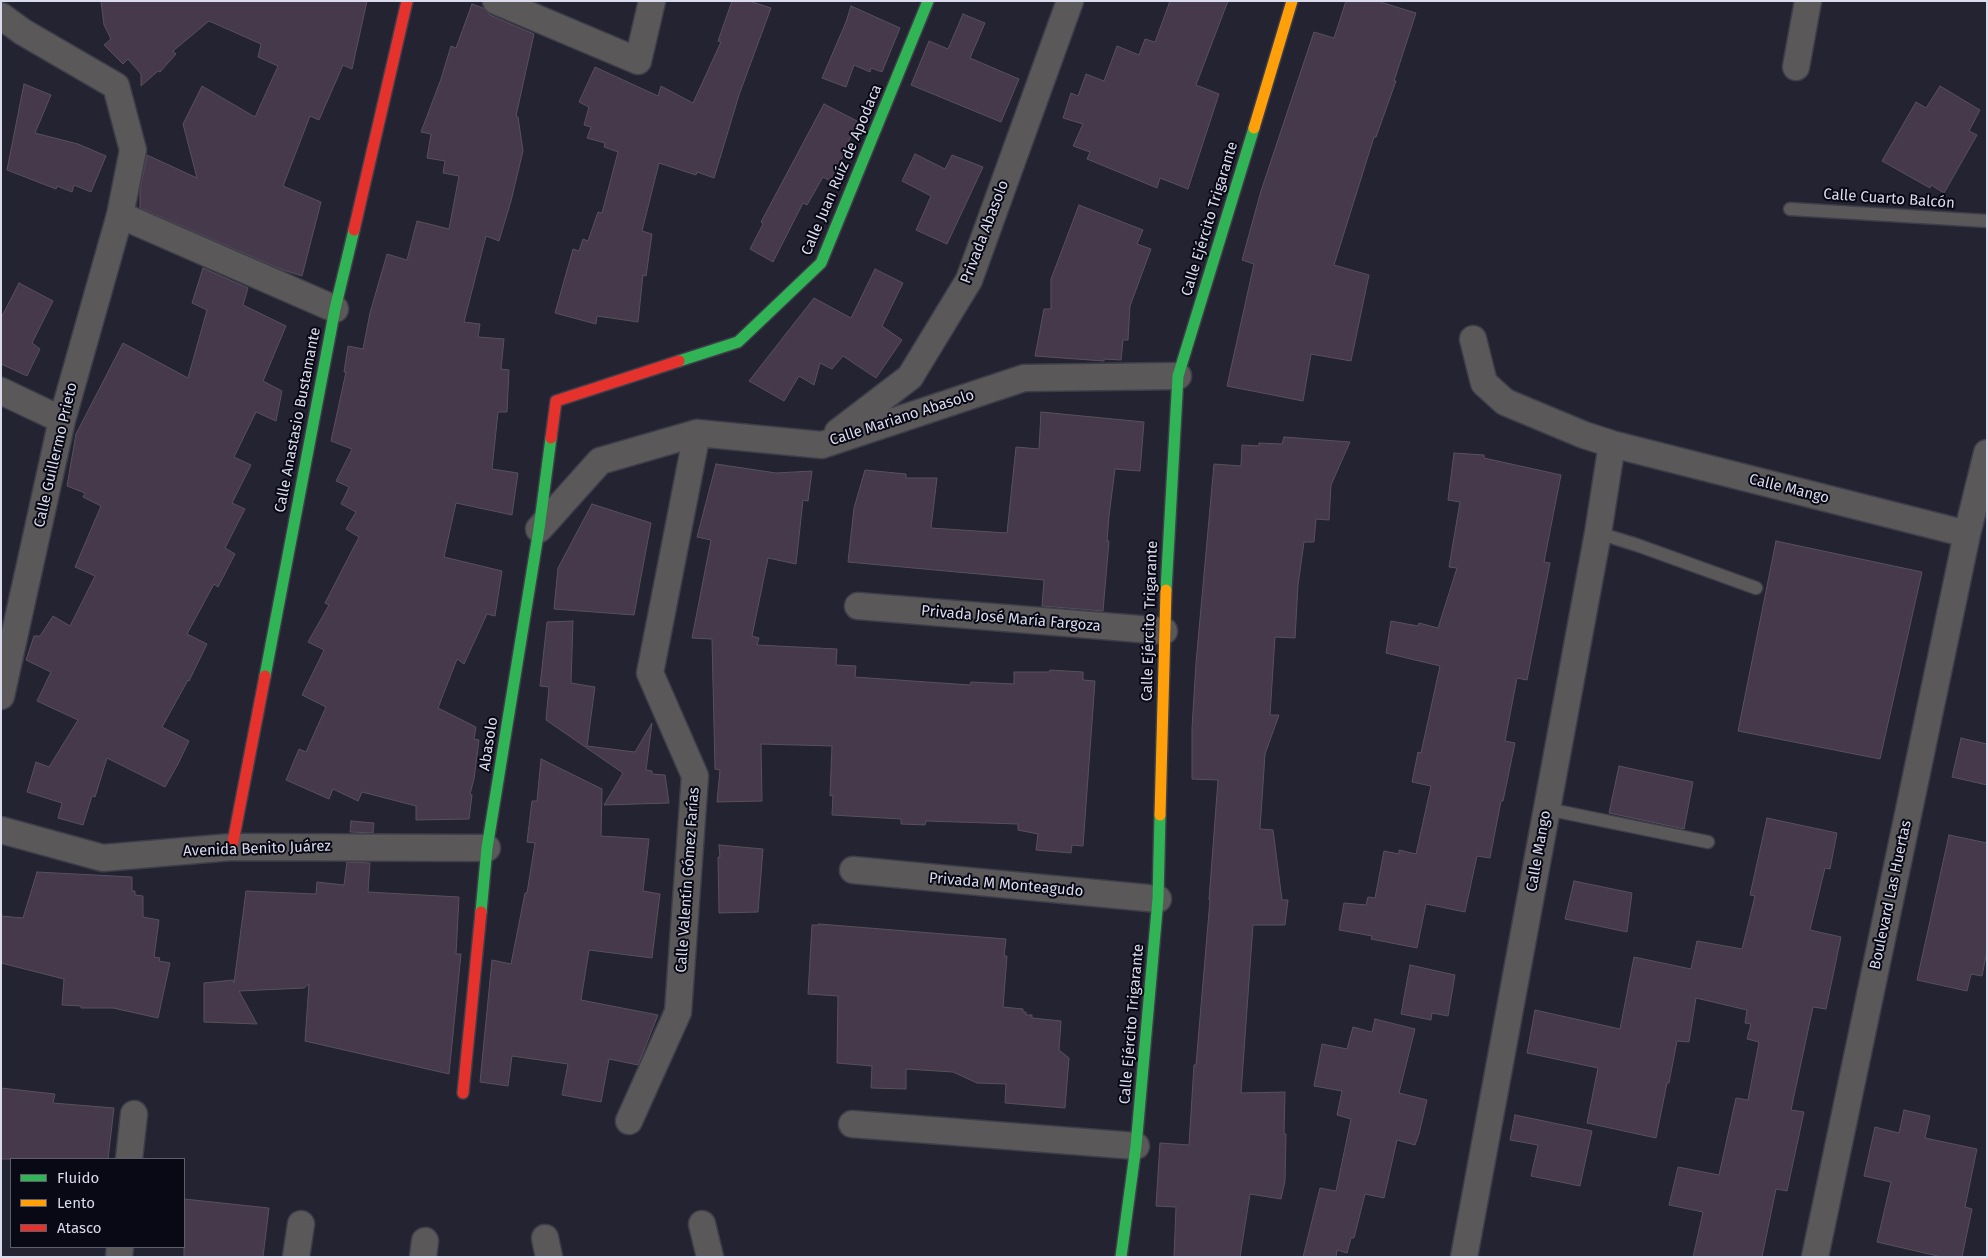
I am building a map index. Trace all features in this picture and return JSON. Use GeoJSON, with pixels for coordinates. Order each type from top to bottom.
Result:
{"type":"FeatureCollection","features":[{"type":"Feature","properties":{"kind":"street","name":"Calle Anastasio Bustamante"},"geometry":{"type":"LineString","coordinates":[[232,847],[335,309],[407,1]]}},
{"type":"Feature","properties":{"kind":"street"},"geometry":{"type":"LineString","coordinates":[[496,1],[638,61],[652,1]]}},
{"type":"Feature","properties":{"kind":"street","name":"Calle Juan Ruíz de Apodaca"},"geometry":{"type":"LineString","coordinates":[[556,401],[738,342],[821,263],[928,1]]}},
{"type":"Feature","properties":{"kind":"street","name":"Privada Abasolo"},"geometry":{"type":"LineString","coordinates":[[822,445],[910,376],[969,280],[1070,1]]}},
{"type":"Feature","properties":{"kind":"street","name":"Calle Ejército Trigarante"},"geometry":{"type":"LineString","coordinates":[[1121,1257],[1136,1146],[1158,899],[1164,632],[1178,376],[1292,1]]}},
{"type":"Feature","properties":{"kind":"street"},"geometry":{"type":"LineString","coordinates":[[1796,67],[1808,1]]}},
{"type":"Feature","properties":{"kind":"street","name":"Calle Guillermo Prieto"},"geometry":{"type":"LineString","coordinates":[[1,16],[23,32],[116,86],[133,150],[120,215],[62,420],[1,696]]}},
{"type":"Feature","properties":{"kind":"street"},"geometry":{"type":"LineString","coordinates":[[120,215],[335,309]]}},
{"type":"Feature","properties":{"kind":"street","name":"Calle Mango"},"geometry":{"type":"LineString","coordinates":[[1473,339],[1484,383],[1505,402],[1612,444],[1967,534]]}},
{"type":"Feature","properties":{"kind":"street","name":"Calle Mariano Abasolo"},"geometry":{"type":"LineString","coordinates":[[539,529],[600,461],[696,433],[822,445],[1024,378],[1178,376]]}},
{"type":"Feature","properties":{"kind":"street"},"geometry":{"type":"LineString","coordinates":[[1,391],[62,420]]}},
{"type":"Feature","properties":{"kind":"street","name":"Abasolo"},"geometry":{"type":"LineString","coordinates":[[463,1093],[487,848],[539,529],[556,401]]}},
{"type":"Feature","properties":{"kind":"street","name":"Calle Valentín Gómez Farías"},"geometry":{"type":"LineString","coordinates":[[629,1121],[678,1012],[695,776],[650,673],[696,433]]}},
{"type":"Feature","properties":{"kind":"street","name":"Calle Mango"},"geometry":{"type":"LineString","coordinates":[[1464,1257],[1598,533],[1612,444]]}},
{"type":"Feature","properties":{"kind":"street","name":"Boulevard Las Huertas"},"geometry":{"type":"LineString","coordinates":[[1815,1257],[1967,534],[1987,453]]}},
{"type":"Feature","properties":{"kind":"street","name":"Privada José María Fargoza"},"geometry":{"type":"LineString","coordinates":[[858,606],[1164,632]]}},
{"type":"Feature","properties":{"kind":"street","name":"Avenida Benito Juárez"},"geometry":{"type":"LineString","coordinates":[[1,830],[103,858],[232,847],[487,848]]}},
{"type":"Feature","properties":{"kind":"street","name":"Privada M Monteagudo"},"geometry":{"type":"LineString","coordinates":[[853,870],[1158,899]]}},
{"type":"Feature","properties":{"kind":"street"},"geometry":{"type":"LineString","coordinates":[[129,1158],[134,1114]]}},
{"type":"Feature","properties":{"kind":"street"},"geometry":{"type":"LineString","coordinates":[[852,1124],[1136,1146]]}},
{"type":"Feature","properties":{"kind":"street"},"geometry":{"type":"LineString","coordinates":[[296,1257],[301,1224]]}},
{"type":"Feature","properties":{"kind":"street"},"geometry":{"type":"LineString","coordinates":[[702,1224],[710,1257]]}},
{"type":"Feature","properties":{"kind":"lane","name":"Calle Cuarto Balcón"},"geometry":{"type":"LineString","coordinates":[[1790,209],[1987,221]]}},
{"type":"Feature","properties":{"kind":"lane"},"geometry":{"type":"LineString","coordinates":[[1598,533],[1756,588]]}},
{"type":"Feature","properties":{"kind":"lane"},"geometry":{"type":"LineString","coordinates":[[1547,809],[1708,842]]}},
{"type":"Feature","properties":{"kind":"building"},"geometry":{"type":"Polygon","coordinates":[[[101,1],[367,1],[352,69],[343,65],[319,120],[310,116],[283,186],[321,202],[302,276],[280,269],[140,208],[140,189],[147,155],[197,178],[183,124],[202,86],[255,117],[278,66],[258,57],[261,44],[209,21],[173,51],[176,54],[160,72],[158,71],[141,86],[141,74],[128,59],[123,64],[104,45],[111,39],[104,25],[101,1]]]}},
{"type":"Feature","properties":{"kind":"building"},"geometry":{"type":"Polygon","coordinates":[[[732,1],[749,1],[771,8],[739,95],[714,178],[697,172],[696,175],[659,163],[642,231],[652,234],[646,276],[643,275],[638,322],[597,316],[596,324],[555,313],[573,249],[579,251],[583,239],[588,241],[598,212],[602,213],[618,152],[604,147],[605,143],[587,138],[591,127],[584,125],[589,107],[579,102],[595,67],[658,96],[661,86],[693,103],[721,42],[718,41],[732,1]]]}},
{"type":"Feature","properties":{"kind":"building"},"geometry":{"type":"Polygon","coordinates":[[[1170,1],[1228,1],[1196,85],[1219,94],[1188,189],[1160,178],[1157,188],[1087,159],[1090,152],[1073,146],[1083,124],[1063,118],[1071,93],[1078,96],[1086,74],[1104,81],[1117,46],[1139,55],[1145,39],[1155,42],[1170,1]]]}},
{"type":"Feature","properties":{"kind":"building"},"geometry":{"type":"Polygon","coordinates":[[[1346,1],[1377,1],[1416,13],[1394,81],[1396,81],[1376,137],[1374,137],[1334,265],[1369,275],[1351,361],[1311,354],[1303,401],[1227,386],[1254,264],[1242,260],[1261,191],[1314,32],[1334,38],[1346,1]]]}},
{"type":"Feature","properties":{"kind":"building"},"geometry":{"type":"Polygon","coordinates":[[[472,4],[483,8],[490,15],[534,34],[516,116],[518,117],[523,151],[511,201],[499,241],[486,236],[464,322],[480,324],[478,337],[504,339],[501,369],[509,370],[507,412],[498,412],[492,469],[518,473],[512,515],[456,503],[444,557],[502,571],[495,616],[487,614],[464,664],[457,659],[438,708],[476,727],[474,739],[479,740],[470,794],[472,795],[469,819],[416,820],[416,806],[362,792],[358,801],[333,789],[329,799],[286,780],[299,749],[306,752],[326,707],[302,695],[324,650],[308,642],[329,605],[325,603],[359,537],[346,529],[356,512],[341,504],[349,487],[336,481],[352,449],[331,441],[346,372],[344,372],[348,346],[363,349],[370,313],[387,254],[407,260],[417,221],[449,229],[459,176],[443,173],[445,161],[427,158],[431,134],[421,132],[451,46],[456,48],[472,4]]]}},
{"type":"Feature","properties":{"kind":"building"},"geometry":{"type":"Polygon","coordinates":[[[851,6],[900,28],[882,72],[871,68],[870,72],[854,65],[846,87],[822,78],[851,6]]]}},
{"type":"Feature","properties":{"kind":"building"},"geometry":{"type":"Polygon","coordinates":[[[963,14],[985,23],[970,58],[1019,79],[1001,122],[911,85],[929,41],[948,49],[963,14]]]}},
{"type":"Feature","properties":{"kind":"building"},"geometry":{"type":"Polygon","coordinates":[[[24,84],[51,95],[35,133],[78,144],[106,156],[91,192],[74,185],[72,192],[57,186],[56,189],[7,170],[24,84]]]}},
{"type":"Feature","properties":{"kind":"building"},"geometry":{"type":"Polygon","coordinates":[[[1940,86],[1980,110],[1969,131],[1977,135],[1944,193],[1931,185],[1930,188],[1882,161],[1916,102],[1926,108],[1940,86]]]}},
{"type":"Feature","properties":{"kind":"building"},"geometry":{"type":"Polygon","coordinates":[[[824,104],[857,121],[832,182],[823,177],[807,205],[803,203],[773,262],[750,249],[763,224],[761,222],[824,104]]]}},
{"type":"Feature","properties":{"kind":"building"},"geometry":{"type":"Polygon","coordinates":[[[915,154],[945,169],[952,155],[983,167],[947,244],[916,230],[931,196],[902,181],[915,154]]]}},
{"type":"Feature","properties":{"kind":"building"},"geometry":{"type":"Polygon","coordinates":[[[1079,205],[1143,230],[1137,244],[1151,249],[1130,306],[1128,340],[1123,340],[1121,360],[1104,359],[1104,361],[1035,356],[1044,309],[1051,309],[1051,279],[1079,205]]]}},
{"type":"Feature","properties":{"kind":"building"},"geometry":{"type":"Polygon","coordinates":[[[203,268],[248,288],[243,305],[286,326],[263,381],[282,391],[276,421],[256,412],[234,457],[251,465],[232,503],[245,509],[225,548],[235,554],[218,587],[214,584],[187,634],[207,644],[189,681],[162,727],[189,741],[165,787],[107,758],[95,797],[92,796],[83,825],[58,818],[62,803],[27,792],[36,762],[49,767],[78,720],[37,701],[51,672],[26,660],[34,636],[40,636],[53,616],[70,626],[95,576],[75,567],[101,506],[83,497],[85,493],[67,486],[76,434],[123,343],[188,378],[207,310],[192,303],[203,268]]]}},
{"type":"Feature","properties":{"kind":"building"},"geometry":{"type":"Polygon","coordinates":[[[875,269],[903,283],[882,326],[902,340],[876,378],[843,356],[832,369],[820,363],[814,385],[799,376],[784,401],[749,381],[814,298],[851,318],[875,269]]]}},
{"type":"Feature","properties":{"kind":"building"},"geometry":{"type":"Polygon","coordinates":[[[19,283],[53,301],[32,343],[40,349],[27,376],[1,364],[1,318],[19,283]]]}},
{"type":"Feature","properties":{"kind":"building"},"geometry":{"type":"Polygon","coordinates":[[[1041,412],[1144,422],[1140,471],[1115,469],[1109,516],[1107,541],[1109,541],[1103,611],[1042,606],[1044,580],[848,562],[854,508],[865,470],[906,474],[906,478],[937,478],[931,528],[1007,533],[1016,447],[1039,449],[1041,412]]]}},
{"type":"Feature","properties":{"kind":"building"},"geometry":{"type":"Polygon","coordinates":[[[1284,437],[1350,442],[1331,485],[1329,520],[1316,519],[1314,542],[1304,542],[1298,585],[1295,638],[1275,637],[1270,715],[1279,715],[1265,754],[1260,829],[1273,830],[1282,900],[1288,900],[1285,925],[1253,925],[1241,1093],[1285,1092],[1285,1181],[1281,1199],[1250,1194],[1240,1257],[1174,1257],[1176,1207],[1156,1206],[1160,1143],[1189,1145],[1194,1065],[1196,1065],[1210,900],[1218,780],[1192,779],[1192,728],[1214,464],[1241,466],[1242,445],[1259,446],[1259,443],[1282,444],[1284,437]]]}},
{"type":"Feature","properties":{"kind":"building"},"geometry":{"type":"Polygon","coordinates":[[[1454,453],[1484,455],[1484,458],[1561,475],[1544,562],[1550,563],[1527,680],[1517,678],[1505,741],[1515,743],[1490,858],[1477,856],[1465,912],[1426,904],[1417,948],[1371,939],[1372,936],[1339,930],[1344,903],[1366,905],[1368,897],[1375,898],[1384,851],[1399,854],[1399,850],[1416,854],[1431,786],[1412,782],[1418,752],[1421,753],[1440,666],[1386,653],[1391,621],[1418,626],[1419,623],[1438,628],[1457,568],[1449,567],[1460,502],[1448,500],[1454,453]]]}},
{"type":"Feature","properties":{"kind":"building"},"geometry":{"type":"Polygon","coordinates":[[[716,464],[776,473],[812,471],[808,501],[803,500],[796,564],[768,558],[752,636],[759,638],[757,645],[837,649],[836,665],[856,666],[855,677],[970,685],[971,682],[1014,684],[1014,672],[1049,672],[1050,670],[1083,672],[1083,680],[1095,681],[1083,846],[1072,845],[1071,853],[1036,850],[1038,834],[1018,830],[1018,824],[926,821],[925,825],[901,824],[901,819],[832,815],[833,795],[830,796],[832,746],[761,744],[762,801],[717,802],[720,770],[715,769],[712,639],[692,638],[711,540],[697,537],[716,464]]]}},
{"type":"Feature","properties":{"kind":"building"},"geometry":{"type":"Polygon","coordinates":[[[592,504],[651,523],[634,615],[554,609],[558,568],[592,504]]]}},
{"type":"Feature","properties":{"kind":"building"},"geometry":{"type":"Polygon","coordinates":[[[1776,541],[1922,572],[1880,759],[1738,731],[1776,541]]]}},
{"type":"Feature","properties":{"kind":"building"},"geometry":{"type":"Polygon","coordinates":[[[573,621],[571,683],[595,687],[587,746],[635,752],[652,723],[646,770],[652,771],[652,774],[665,775],[669,803],[604,805],[623,773],[546,720],[549,687],[540,686],[547,622],[573,621]]]}},
{"type":"Feature","properties":{"kind":"building"},"geometry":{"type":"Polygon","coordinates":[[[1961,738],[1987,744],[1987,785],[1952,777],[1961,738]]]}},
{"type":"Feature","properties":{"kind":"building"},"geometry":{"type":"Polygon","coordinates":[[[541,759],[602,789],[601,836],[649,839],[643,891],[660,894],[652,958],[589,950],[581,1000],[658,1015],[638,1065],[609,1059],[601,1102],[562,1095],[568,1064],[512,1056],[508,1086],[480,1082],[492,960],[511,964],[525,893],[527,893],[535,843],[527,842],[532,801],[537,801],[541,759]]]}},
{"type":"Feature","properties":{"kind":"building"},"geometry":{"type":"Polygon","coordinates":[[[1619,766],[1693,782],[1684,829],[1609,813],[1619,766]]]}},
{"type":"Feature","properties":{"kind":"building"},"geometry":{"type":"Polygon","coordinates":[[[1767,818],[1837,833],[1830,869],[1825,868],[1810,930],[1841,937],[1826,1009],[1813,1007],[1791,1110],[1804,1112],[1787,1191],[1776,1189],[1762,1257],[1693,1257],[1703,1212],[1669,1205],[1678,1167],[1719,1175],[1736,1098],[1748,1100],[1759,1042],[1747,1039],[1751,1024],[1745,1023],[1747,1010],[1696,998],[1689,1042],[1677,1041],[1656,1138],[1587,1123],[1598,1068],[1527,1053],[1535,1010],[1620,1029],[1634,957],[1691,969],[1697,941],[1742,949],[1755,896],[1750,895],[1767,818]]]}},
{"type":"Feature","properties":{"kind":"building"},"geometry":{"type":"Polygon","coordinates":[[[351,821],[374,823],[373,833],[350,832],[351,821]]]}},
{"type":"Feature","properties":{"kind":"building"},"geometry":{"type":"Polygon","coordinates":[[[1949,835],[1987,843],[1987,951],[1982,976],[1971,974],[1967,991],[1917,980],[1949,835]]]}},
{"type":"Feature","properties":{"kind":"building"},"geometry":{"type":"Polygon","coordinates":[[[719,845],[763,849],[758,912],[719,913],[719,845]]]}},
{"type":"Feature","properties":{"kind":"building"},"geometry":{"type":"Polygon","coordinates":[[[347,862],[370,863],[368,892],[459,897],[456,954],[461,954],[449,1074],[305,1041],[309,984],[304,988],[239,991],[257,1024],[204,1022],[204,983],[233,980],[234,983],[246,891],[316,894],[317,882],[344,885],[347,862]]]}},
{"type":"Feature","properties":{"kind":"building"},"geometry":{"type":"Polygon","coordinates":[[[37,872],[132,877],[132,891],[135,891],[135,895],[143,896],[143,917],[159,920],[154,957],[160,958],[159,961],[170,963],[158,1018],[113,1008],[81,1008],[81,1006],[62,1005],[64,979],[1,963],[1,916],[23,918],[37,872]]]}},
{"type":"Feature","properties":{"kind":"building"},"geometry":{"type":"Polygon","coordinates":[[[1574,881],[1632,893],[1627,932],[1565,919],[1574,881]]]}},
{"type":"Feature","properties":{"kind":"building"},"geometry":{"type":"Polygon","coordinates":[[[819,924],[1006,939],[1004,956],[1007,956],[1003,1007],[1023,1009],[1026,1015],[1032,1015],[1032,1018],[1061,1021],[1059,1050],[1069,1058],[1065,1108],[1005,1103],[1006,1084],[977,1083],[953,1072],[906,1069],[906,1089],[871,1088],[872,1066],[837,1063],[838,996],[808,994],[812,925],[819,924]]]}},
{"type":"Feature","properties":{"kind":"building"},"geometry":{"type":"Polygon","coordinates":[[[1410,965],[1455,975],[1448,1016],[1432,1013],[1431,1020],[1401,1014],[1410,965]]]}},
{"type":"Feature","properties":{"kind":"building"},"geometry":{"type":"Polygon","coordinates":[[[1375,1019],[1415,1029],[1399,1093],[1427,1100],[1419,1134],[1415,1145],[1397,1140],[1384,1198],[1365,1194],[1354,1238],[1351,1238],[1347,1253],[1337,1250],[1336,1257],[1303,1257],[1320,1188],[1336,1191],[1351,1119],[1337,1115],[1342,1091],[1314,1086],[1322,1044],[1347,1049],[1353,1027],[1372,1032],[1375,1019]]]}},
{"type":"Feature","properties":{"kind":"building"},"geometry":{"type":"Polygon","coordinates":[[[1,1088],[55,1094],[53,1103],[114,1108],[108,1158],[1,1159],[1,1088]]]}},
{"type":"Feature","properties":{"kind":"building"},"geometry":{"type":"Polygon","coordinates":[[[1904,1110],[1930,1116],[1925,1138],[1977,1149],[1965,1207],[1972,1209],[1962,1257],[1942,1257],[1877,1242],[1891,1182],[1864,1176],[1875,1127],[1899,1133],[1904,1110]]]}},
{"type":"Feature","properties":{"kind":"building"},"geometry":{"type":"Polygon","coordinates":[[[1515,1115],[1592,1131],[1580,1186],[1531,1176],[1538,1145],[1510,1140],[1515,1115]]]}},
{"type":"Feature","properties":{"kind":"building"},"geometry":{"type":"Polygon","coordinates":[[[185,1199],[269,1208],[263,1257],[184,1257],[185,1199]]]}},
{"type":"Feature","properties":{"kind":"traffic: fast"},"geometry":{"type":"LineString","coordinates":[[679,361],[738,342],[821,263],[928,1]]}},
{"type":"Feature","properties":{"kind":"traffic: fast"},"geometry":{"type":"LineString","coordinates":[[1166,590],[1178,376],[1254,128]]}},
{"type":"Feature","properties":{"kind":"traffic: fast"},"geometry":{"type":"LineString","coordinates":[[265,676],[335,309],[354,230]]}},
{"type":"Feature","properties":{"kind":"traffic: fast"},"geometry":{"type":"LineString","coordinates":[[481,912],[487,848],[539,529],[551,438]]}},
{"type":"Feature","properties":{"kind":"traffic: fast"},"geometry":{"type":"LineString","coordinates":[[1121,1257],[1136,1146],[1158,899],[1160,815]]}},
{"type":"Feature","properties":{"kind":"traffic: slow"},"geometry":{"type":"LineString","coordinates":[[1254,128],[1292,1]]}},
{"type":"Feature","properties":{"kind":"traffic: slow"},"geometry":{"type":"LineString","coordinates":[[1160,815],[1166,590]]}},
{"type":"Feature","properties":{"kind":"traffic: jam"},"geometry":{"type":"LineString","coordinates":[[354,230],[407,1]]}},
{"type":"Feature","properties":{"kind":"traffic: jam"},"geometry":{"type":"LineString","coordinates":[[551,438],[556,401],[679,361]]}},
{"type":"Feature","properties":{"kind":"traffic: jam"},"geometry":{"type":"LineString","coordinates":[[232,847],[265,676]]}},
{"type":"Feature","properties":{"kind":"traffic: jam"},"geometry":{"type":"LineString","coordinates":[[463,1093],[481,912]]}}]}
